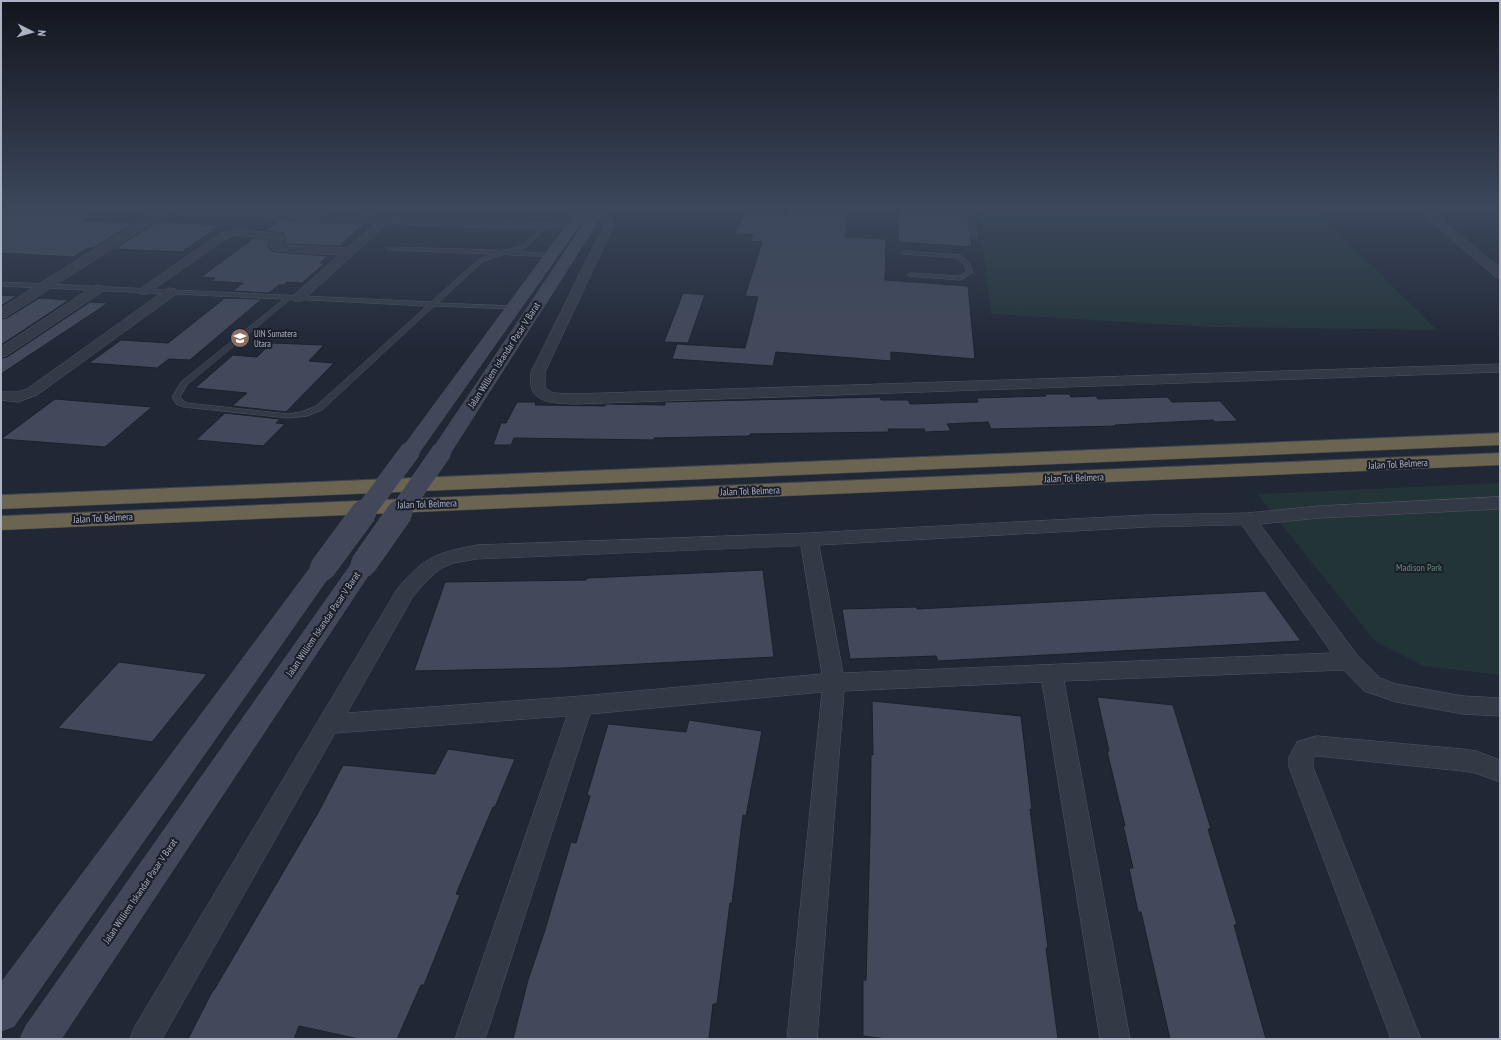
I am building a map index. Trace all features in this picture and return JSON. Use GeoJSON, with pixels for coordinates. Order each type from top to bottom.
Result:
{"type":"FeatureCollection","features":[{"type":"Feature","properties":{"kind":"highway","name":"Jalan Tol Belmera"},"geometry":{"type":"LineString","coordinates":[[1,502],[1500,439]]}},
{"type":"Feature","properties":{"kind":"highway","name":"Jalan Tol Belmera"},"geometry":{"type":"LineString","coordinates":[[1,523],[1500,459]]}},
{"type":"Feature","properties":{"kind":"street"},"geometry":{"type":"LineString","coordinates":[[1,314],[95,255]]}},
{"type":"Feature","properties":{"kind":"street"},"geometry":{"type":"LineString","coordinates":[[142,291],[196,255]]}},
{"type":"Feature","properties":{"kind":"street"},"geometry":{"type":"LineString","coordinates":[[294,298],[346,255]]}},
{"type":"Feature","properties":{"kind":"street","name":"Jalan Williem Iskandar Pasar V Barat"},"geometry":{"type":"LineString","coordinates":[[39,1039],[442,451],[567,255]]}},
{"type":"Feature","properties":{"kind":"street"},"geometry":{"type":"LineString","coordinates":[[595,255],[538,372],[536,380],[537,388],[546,396],[582,399],[1500,368]]}},
{"type":"Feature","properties":{"kind":"street"},"geometry":{"type":"LineString","coordinates":[[1477,255],[1500,274]]}},
{"type":"Feature","properties":{"kind":"street","name":"Jalan Williem Iskandar Pasar V Barat"},"geometry":{"type":"LineString","coordinates":[[1,1013],[322,569],[411,450],[551,256]]}},
{"type":"Feature","properties":{"kind":"street"},"geometry":{"type":"LineString","coordinates":[[1,353],[98,289]]}},
{"type":"Feature","properties":{"kind":"street"},"geometry":{"type":"LineString","coordinates":[[1,396],[18,397],[32,392],[171,292]]}},
{"type":"Feature","properties":{"kind":"street"},"geometry":{"type":"LineString","coordinates":[[145,1039],[405,593],[420,574],[433,563],[448,557],[476,552],[809,539],[1147,521],[1247,519],[1319,512],[1500,503]]}},
{"type":"Feature","properties":{"kind":"street"},"geometry":{"type":"LineString","coordinates":[[1247,519],[1349,661],[1372,685],[1396,693],[1462,705],[1500,707]]}},
{"type":"Feature","properties":{"kind":"street"},"geometry":{"type":"LineString","coordinates":[[802,1039],[834,682],[809,539]]}},
{"type":"Feature","properties":{"kind":"street"},"geometry":{"type":"LineString","coordinates":[[328,724],[582,705],[834,682],[1349,661]]}},
{"type":"Feature","properties":{"kind":"street"},"geometry":{"type":"LineString","coordinates":[[1051,672],[1115,1039]]}},
{"type":"Feature","properties":{"kind":"street"},"geometry":{"type":"LineString","coordinates":[[470,1039],[582,705]]}},
{"type":"Feature","properties":{"kind":"street"},"geometry":{"type":"LineString","coordinates":[[1406,1039],[1301,767],[1301,757],[1305,749],[1317,746],[1462,760],[1488,766],[1500,771]]}},
{"type":"Feature","properties":{"kind":"lane"},"geometry":{"type":"LineString","coordinates":[[294,298],[184,384],[176,397],[179,402],[184,405],[288,416],[304,415],[311,412],[319,408],[435,304],[480,261],[496,255]]}},
{"type":"Feature","properties":{"kind":"lane"},"geometry":{"type":"LineString","coordinates":[[528,255],[551,256]]}},
{"type":"Feature","properties":{"kind":"lane"},"geometry":{"type":"LineString","coordinates":[[910,275],[961,278],[970,272],[966,262],[958,256],[932,255]]}},
{"type":"Feature","properties":{"kind":"lane"},"geometry":{"type":"LineString","coordinates":[[1,284],[513,308]]}},
{"type":"Feature","properties":{"kind":"green space"},"geometry":{"type":"Polygon","coordinates":[[[984,255],[1360,255],[1437,330],[1211,327],[991,314],[984,255]]]}},
{"type":"Feature","properties":{"kind":"green space","name":"Madison Park"},"geometry":{"type":"Polygon","coordinates":[[[1500,483],[1500,675],[1423,666],[1375,641],[1257,494],[1500,483]]]}},
{"type":"Feature","properties":{"kind":"building"},"geometry":{"type":"Polygon","coordinates":[[[29,255],[77,255],[73,257],[29,255]]]}},
{"type":"Feature","properties":{"kind":"building"},"geometry":{"type":"Polygon","coordinates":[[[232,255],[328,256],[320,263],[325,263],[302,283],[287,282],[284,285],[279,285],[269,293],[233,291],[243,283],[210,281],[215,278],[201,277],[232,255]]]}},
{"type":"Feature","properties":{"kind":"building"},"geometry":{"type":"Polygon","coordinates":[[[758,255],[886,255],[885,280],[968,286],[975,359],[891,352],[891,361],[776,352],[773,366],[672,359],[677,344],[745,348],[758,297],[745,296],[758,255]]]}},
{"type":"Feature","properties":{"kind":"building"},"geometry":{"type":"Polygon","coordinates":[[[683,293],[705,295],[688,343],[664,342],[683,293]]]}},
{"type":"Feature","properties":{"kind":"building"},"geometry":{"type":"Polygon","coordinates":[[[1,295],[17,296],[1,306],[1,295]]]}},
{"type":"Feature","properties":{"kind":"building"},"geometry":{"type":"Polygon","coordinates":[[[39,298],[69,300],[1,345],[1,319],[7,318],[39,298]]]}},
{"type":"Feature","properties":{"kind":"building"},"geometry":{"type":"Polygon","coordinates":[[[225,298],[262,299],[190,360],[169,359],[157,368],[89,363],[121,340],[168,343],[225,298]]]}},
{"type":"Feature","properties":{"kind":"building"},"geometry":{"type":"Polygon","coordinates":[[[90,302],[108,303],[1,374],[1,358],[7,357],[90,302]]]}},
{"type":"Feature","properties":{"kind":"building"},"geometry":{"type":"Polygon","coordinates":[[[271,343],[324,345],[309,361],[334,363],[286,412],[232,406],[247,393],[195,388],[233,355],[257,357],[271,343]]]}},
{"type":"Feature","properties":{"kind":"building"},"geometry":{"type":"Polygon","coordinates":[[[1045,394],[1069,394],[1071,397],[1096,396],[1098,399],[1167,397],[1172,402],[1220,401],[1238,421],[1215,422],[1213,420],[1115,425],[1116,426],[991,429],[988,422],[947,424],[951,431],[925,432],[924,429],[888,429],[889,432],[750,434],[750,436],[654,438],[654,440],[514,438],[511,445],[493,445],[501,423],[506,423],[517,402],[536,402],[535,405],[605,406],[605,404],[665,405],[665,402],[880,397],[881,400],[908,400],[910,404],[978,402],[977,398],[1046,396],[1045,394]]]}},
{"type":"Feature","properties":{"kind":"building"},"geometry":{"type":"Polygon","coordinates":[[[55,399],[152,407],[105,447],[1,439],[55,399]]]}},
{"type":"Feature","properties":{"kind":"building"},"geometry":{"type":"Polygon","coordinates":[[[225,413],[280,419],[276,423],[285,424],[263,446],[196,440],[225,413]]]}},
{"type":"Feature","properties":{"kind":"building"},"geometry":{"type":"Polygon","coordinates":[[[763,570],[774,657],[562,668],[414,671],[445,582],[586,580],[587,578],[763,570]]]}},
{"type":"Feature","properties":{"kind":"building"},"geometry":{"type":"Polygon","coordinates":[[[1265,591],[1301,641],[938,661],[936,656],[850,659],[842,609],[917,607],[917,609],[1265,591]]]}},
{"type":"Feature","properties":{"kind":"building"},"geometry":{"type":"Polygon","coordinates":[[[119,662],[207,674],[152,742],[58,728],[119,662]]]}},
{"type":"Feature","properties":{"kind":"building"},"geometry":{"type":"Polygon","coordinates":[[[1097,697],[1173,705],[1211,829],[1208,829],[1237,925],[1234,925],[1266,1039],[1170,1039],[1141,912],[1138,912],[1129,868],[1133,868],[1123,825],[1125,826],[1107,751],[1109,751],[1097,697]]]}},
{"type":"Feature","properties":{"kind":"building"},"geometry":{"type":"Polygon","coordinates":[[[872,701],[1021,716],[1032,810],[1030,809],[1058,1039],[887,1039],[863,1036],[863,980],[866,980],[871,755],[873,755],[872,701]]]}},
{"type":"Feature","properties":{"kind":"building"},"geometry":{"type":"Polygon","coordinates":[[[689,720],[762,731],[746,816],[743,815],[717,1004],[713,1004],[709,1039],[513,1039],[528,980],[544,933],[571,842],[576,843],[590,796],[587,795],[608,724],[686,732],[689,720]]]}},
{"type":"Feature","properties":{"kind":"building"},"geometry":{"type":"Polygon","coordinates":[[[448,749],[515,759],[456,894],[460,895],[424,985],[421,985],[397,1039],[359,1039],[299,1026],[294,1039],[188,1039],[213,990],[319,811],[343,765],[435,774],[448,749]]]}},
{"type":"Feature","properties":{"kind":"place","name":"UIN Sumatera Utara"},"geometry":{"type":"Point","coordinates":[240,338]}}]}
